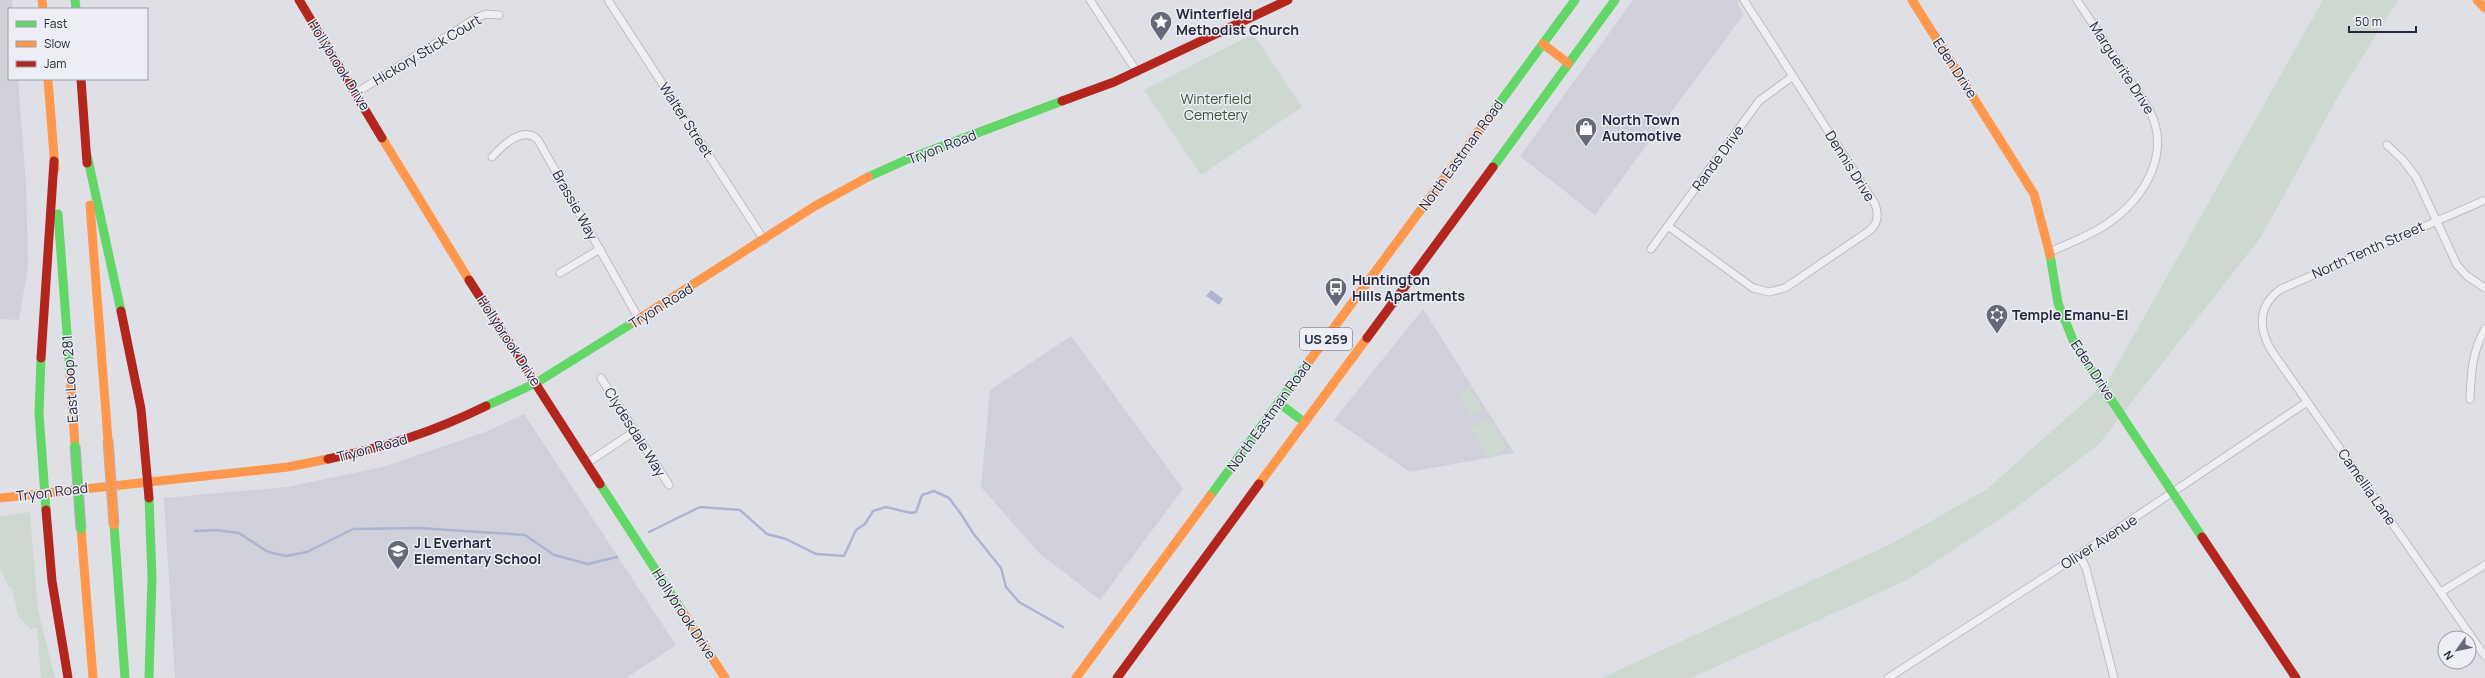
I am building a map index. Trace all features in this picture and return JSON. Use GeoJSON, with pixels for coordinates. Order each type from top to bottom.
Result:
{"type":"FeatureCollection","features":[{"type":"Feature","properties":{"kind":"main road","name":"Hollybrook Drive"},"geometry":{"type":"LineString","coordinates":[[299,0],[454,257],[726,678]]}},
{"type":"Feature","properties":{"kind":"main road","name":"Tryon Road"},"geometry":{"type":"LineString","coordinates":[[0,498],[148,481],[267,470],[358,454],[444,426],[536,383],[640,319],[829,197],[881,171],[1090,92],[1137,72],[1288,0]]}},
{"type":"Feature","properties":{"kind":"main road","name":"North Eastman Road"},"geometry":{"type":"LineString","coordinates":[[1076,678],[1575,0]]}},
{"type":"Feature","properties":{"kind":"main road","name":"US 259"},"geometry":{"type":"LineString","coordinates":[[1117,678],[1615,0]]}},
{"type":"Feature","properties":{"kind":"main road","name":"Eden Drive"},"geometry":{"type":"LineString","coordinates":[[1912,0],[2030,188],[2040,212],[2049,252],[2054,290],[2070,335],[2294,677]]}},
{"type":"Feature","properties":{"kind":"main road"},"geometry":{"type":"LineString","coordinates":[[2477,0],[2485,8]]}},
{"type":"Feature","properties":{"kind":"main road"},"geometry":{"type":"LineString","coordinates":[[1543,44],[1568,63]]}},
{"type":"Feature","properties":{"kind":"main road","name":"East Loop 281"},"geometry":{"type":"LineString","coordinates":[[48,80],[93,678]]}},
{"type":"Feature","properties":{"kind":"main road"},"geometry":{"type":"LineString","coordinates":[[81,80],[125,678]]}},
{"type":"Feature","properties":{"kind":"main road"},"geometry":{"type":"LineString","coordinates":[[87,155],[135,376],[148,481],[154,586],[149,678]]}},
{"type":"Feature","properties":{"kind":"main road"},"geometry":{"type":"LineString","coordinates":[[54,161],[40,368],[40,413],[52,589],[68,678]]}},
{"type":"Feature","properties":{"kind":"main road"},"geometry":{"type":"LineString","coordinates":[[1279,403],[1304,422]]}},
{"type":"Feature","properties":{"kind":"street","name":"Walter Street"},"geometry":{"type":"LineString","coordinates":[[608,0],[764,240]]}},
{"type":"Feature","properties":{"kind":"street"},"geometry":{"type":"LineString","coordinates":[[1090,0],[1137,72]]}},
{"type":"Feature","properties":{"kind":"street","name":"Dennis Drive"},"geometry":{"type":"LineString","coordinates":[[1668,226],[1750,286],[1765,292],[1785,288],[1875,226],[1878,215],[1875,204],[1744,0]]}},
{"type":"Feature","properties":{"kind":"street","name":"Marguerite Drive"},"geometry":{"type":"LineString","coordinates":[[2049,252],[2096,230],[2121,213],[2133,200],[2151,173],[2156,163],[2159,149],[2156,125],[2149,109],[2077,0]]}},
{"type":"Feature","properties":{"kind":"street","name":"Hickory Stick Court"},"geometry":{"type":"LineString","coordinates":[[356,93],[476,18],[486,14],[499,15]]}},
{"type":"Feature","properties":{"kind":"street","name":"Rande Drive"},"geometry":{"type":"LineString","coordinates":[[1651,249],[1759,102],[1768,92],[1793,76]]}},
{"type":"Feature","properties":{"kind":"street","name":"Brassie Way"},"geometry":{"type":"LineString","coordinates":[[492,156],[504,144],[520,135],[528,134],[536,138],[640,319]]}},
{"type":"Feature","properties":{"kind":"street"},"geometry":{"type":"LineString","coordinates":[[2387,145],[2412,171],[2457,265],[2467,276],[2485,288]]}},
{"type":"Feature","properties":{"kind":"street","name":"North Tenth Street"},"geometry":{"type":"LineString","coordinates":[[2262,313],[2268,301],[2287,286],[2485,200]]}},
{"type":"Feature","properties":{"kind":"street"},"geometry":{"type":"LineString","coordinates":[[560,273],[600,249]]}},
{"type":"Feature","properties":{"kind":"street","name":"Camellia Lane"},"geometry":{"type":"LineString","coordinates":[[2262,313],[2262,327],[2267,344],[2485,656]]}},
{"type":"Feature","properties":{"kind":"street"},"geometry":{"type":"LineString","coordinates":[[2470,399],[2472,361],[2476,346],[2485,329]]}},
{"type":"Feature","properties":{"kind":"street","name":"Clydesdale Way"},"geometry":{"type":"LineString","coordinates":[[601,378],[669,485]]}},
{"type":"Feature","properties":{"kind":"street","name":"Oliver Avenue"},"geometry":{"type":"LineString","coordinates":[[1888,678],[1900,674],[2173,493],[2307,402]]}},
{"type":"Feature","properties":{"kind":"street"},"geometry":{"type":"LineString","coordinates":[[587,463],[635,431]]}},
{"type":"Feature","properties":{"kind":"street"},"geometry":{"type":"LineString","coordinates":[[2079,555],[2087,572],[2114,678]]}},
{"type":"Feature","properties":{"kind":"street"},"geometry":{"type":"LineString","coordinates":[[2441,592],[2485,565]]}},
{"type":"Feature","properties":{"kind":"shaded area"},"geometry":{"type":"Polygon","coordinates":[[[0,0],[12,0],[13,8],[8,8],[8,80],[18,80],[26,185],[28,266],[19,320],[0,319],[0,0]]]}},
{"type":"Feature","properties":{"kind":"shaded area"},"geometry":{"type":"Polygon","coordinates":[[[1633,0],[1742,0],[1737,3],[1744,14],[1595,215],[1520,156],[1633,0]]]}},
{"type":"Feature","properties":{"kind":"shaded area"},"geometry":{"type":"Polygon","coordinates":[[[1423,309],[1514,453],[1410,472],[1334,420],[1423,309]]]}},
{"type":"Feature","properties":{"kind":"shaded area"},"geometry":{"type":"Polygon","coordinates":[[[1071,336],[1183,489],[1100,600],[1039,553],[981,487],[990,390],[1071,336]]]}},
{"type":"Feature","properties":{"kind":"shaded area","name":"J L Everhart Elementary School"},"geometry":{"type":"Polygon","coordinates":[[[524,414],[676,645],[626,678],[175,678],[164,498],[287,487],[383,467],[485,432],[524,414]]]}},
{"type":"Feature","properties":{"kind":"green space"},"geometry":{"type":"Polygon","coordinates":[[[2323,0],[2398,0],[2340,93],[2261,237],[2099,444],[2008,514],[1907,580],[1691,678],[1602,678],[1893,543],[1987,489],[2108,381],[2323,0]]]}},
{"type":"Feature","properties":{"kind":"green space","name":"Winterfield Cemetery"},"geometry":{"type":"Polygon","coordinates":[[[1253,34],[1302,107],[1201,175],[1144,90],[1253,34]]]}},
{"type":"Feature","properties":{"kind":"green space"},"geometry":{"type":"Polygon","coordinates":[[[1469,387],[1482,408],[1471,416],[1458,395],[1469,387]]]}},
{"type":"Feature","properties":{"kind":"green space"},"geometry":{"type":"Polygon","coordinates":[[[1489,418],[1507,447],[1489,458],[1471,429],[1489,418]]]}},
{"type":"Feature","properties":{"kind":"green space"},"geometry":{"type":"Polygon","coordinates":[[[30,512],[38,610],[55,678],[41,678],[37,628],[30,629],[18,616],[12,588],[9,587],[0,569],[0,517],[30,512]]]}},
{"type":"Feature","properties":{"kind":"water"},"geometry":{"type":"Polygon","coordinates":[[[1211,290],[1223,299],[1219,305],[1206,296],[1211,290]]]}},
{"type":"Feature","properties":{"kind":"waterway"},"geometry":{"type":"LineString","coordinates":[[649,532],[700,507],[740,510],[767,534],[786,539],[816,554],[844,556],[856,530],[865,524],[873,511],[886,507],[911,513],[916,512],[922,495],[934,491],[949,498],[973,533],[1001,568],[1006,587],[1019,602],[1063,627]]}},
{"type":"Feature","properties":{"kind":"waterway"},"geometry":{"type":"LineString","coordinates":[[195,531],[216,530],[239,533],[268,552],[286,556],[307,552],[353,529],[419,528],[525,535],[554,555],[588,564],[617,557]]}},
{"type":"Feature","properties":{"kind":"traffic: fast"},"geometry":{"type":"LineString","coordinates":[[75,0],[76,8]]}},
{"type":"Feature","properties":{"kind":"traffic: fast"},"geometry":{"type":"LineString","coordinates":[[1490,116],[1575,0]]}},
{"type":"Feature","properties":{"kind":"traffic: fast"},"geometry":{"type":"LineString","coordinates":[[1493,167],[1615,0]]}},
{"type":"Feature","properties":{"kind":"traffic: fast"},"geometry":{"type":"LineString","coordinates":[[868,177],[908,159],[1062,101]]}},
{"type":"Feature","properties":{"kind":"traffic: fast"},"geometry":{"type":"LineString","coordinates":[[87,155],[121,311]]}},
{"type":"Feature","properties":{"kind":"traffic: fast"},"geometry":{"type":"LineString","coordinates":[[58,214],[70,373]]}},
{"type":"Feature","properties":{"kind":"traffic: fast"},"geometry":{"type":"LineString","coordinates":[[2050,255],[2058,303],[2075,345],[2202,537]]}},
{"type":"Feature","properties":{"kind":"traffic: fast"},"geometry":{"type":"LineString","coordinates":[[486,406],[536,383],[634,322]]}},
{"type":"Feature","properties":{"kind":"traffic: fast"},"geometry":{"type":"LineString","coordinates":[[41,358],[39,413],[46,510]]}},
{"type":"Feature","properties":{"kind":"traffic: fast"},"geometry":{"type":"LineString","coordinates":[[1210,496],[1310,360]]}},
{"type":"Feature","properties":{"kind":"traffic: fast"},"geometry":{"type":"LineString","coordinates":[[1279,403],[1304,422]]}},
{"type":"Feature","properties":{"kind":"traffic: fast"},"geometry":{"type":"LineString","coordinates":[[75,446],[81,529]]}},
{"type":"Feature","properties":{"kind":"traffic: fast"},"geometry":{"type":"LineString","coordinates":[[600,484],[684,614]]}},
{"type":"Feature","properties":{"kind":"traffic: fast"},"geometry":{"type":"LineString","coordinates":[[149,498],[152,577],[149,678]]}},
{"type":"Feature","properties":{"kind":"traffic: fast"},"geometry":{"type":"LineString","coordinates":[[114,525],[125,678]]}},
{"type":"Feature","properties":{"kind":"traffic: slow"},"geometry":{"type":"LineString","coordinates":[[42,0],[43,8]]}},
{"type":"Feature","properties":{"kind":"traffic: slow"},"geometry":{"type":"LineString","coordinates":[[1912,0],[2034,194],[2050,255]]}},
{"type":"Feature","properties":{"kind":"traffic: slow"},"geometry":{"type":"LineString","coordinates":[[2477,0],[2485,8]]}},
{"type":"Feature","properties":{"kind":"traffic: slow"},"geometry":{"type":"LineString","coordinates":[[1543,44],[1568,63]]}},
{"type":"Feature","properties":{"kind":"traffic: slow"},"geometry":{"type":"LineString","coordinates":[[48,80],[55,169]]}},
{"type":"Feature","properties":{"kind":"traffic: slow"},"geometry":{"type":"LineString","coordinates":[[1310,360],[1490,116]]}},
{"type":"Feature","properties":{"kind":"traffic: slow"},"geometry":{"type":"LineString","coordinates":[[382,138],[469,280]]}},
{"type":"Feature","properties":{"kind":"traffic: slow"},"geometry":{"type":"LineString","coordinates":[[634,322],[815,206],[868,177]]}},
{"type":"Feature","properties":{"kind":"traffic: slow"},"geometry":{"type":"LineString","coordinates":[[90,205],[108,440]]}},
{"type":"Feature","properties":{"kind":"traffic: slow"},"geometry":{"type":"LineString","coordinates":[[1259,484],[1367,338]]}},
{"type":"Feature","properties":{"kind":"traffic: slow"},"geometry":{"type":"LineString","coordinates":[[70,373],[75,446]]}},
{"type":"Feature","properties":{"kind":"traffic: slow"},"geometry":{"type":"LineString","coordinates":[[108,440],[114,525]]}},
{"type":"Feature","properties":{"kind":"traffic: slow"},"geometry":{"type":"LineString","coordinates":[[0,498],[288,467],[328,459]]}},
{"type":"Feature","properties":{"kind":"traffic: slow"},"geometry":{"type":"LineString","coordinates":[[1076,678],[1210,496]]}},
{"type":"Feature","properties":{"kind":"traffic: slow"},"geometry":{"type":"LineString","coordinates":[[81,529],[93,678]]}},
{"type":"Feature","properties":{"kind":"traffic: slow"},"geometry":{"type":"LineString","coordinates":[[684,614],[725,678]]}},
{"type":"Feature","properties":{"kind":"traffic: jam"},"geometry":{"type":"LineString","coordinates":[[299,0],[382,138]]}},
{"type":"Feature","properties":{"kind":"traffic: jam"},"geometry":{"type":"LineString","coordinates":[[1062,101],[1114,82],[1288,0]]}},
{"type":"Feature","properties":{"kind":"traffic: jam"},"geometry":{"type":"LineString","coordinates":[[81,80],[87,163]]}},
{"type":"Feature","properties":{"kind":"traffic: jam"},"geometry":{"type":"LineString","coordinates":[[41,358],[54,161]]}},
{"type":"Feature","properties":{"kind":"traffic: jam"},"geometry":{"type":"LineString","coordinates":[[1367,338],[1493,167]]}},
{"type":"Feature","properties":{"kind":"traffic: jam"},"geometry":{"type":"LineString","coordinates":[[469,280],[600,484]]}},
{"type":"Feature","properties":{"kind":"traffic: jam"},"geometry":{"type":"LineString","coordinates":[[121,311],[141,409],[149,498]]}},
{"type":"Feature","properties":{"kind":"traffic: jam"},"geometry":{"type":"LineString","coordinates":[[328,459],[409,438],[447,424],[486,406]]}},
{"type":"Feature","properties":{"kind":"traffic: jam"},"geometry":{"type":"LineString","coordinates":[[1117,678],[1259,484]]}},
{"type":"Feature","properties":{"kind":"traffic: jam"},"geometry":{"type":"LineString","coordinates":[[46,510],[52,581],[68,678]]}},
{"type":"Feature","properties":{"kind":"traffic: jam"},"geometry":{"type":"LineString","coordinates":[[2202,537],[2296,678]]}},
{"type":"Feature","properties":{"kind":"place","name":"Winterfield Methodist Church"},"geometry":{"type":"Point","coordinates":[1161,42]}},
{"type":"Feature","properties":{"kind":"place","name":"North Town Automotive"},"geometry":{"type":"Point","coordinates":[1586,148]}},
{"type":"Feature","properties":{"kind":"place","name":"Huntington Hills Apartments"},"geometry":{"type":"Point","coordinates":[1336,308]}},
{"type":"Feature","properties":{"kind":"place","name":"Temple Emanu-El"},"geometry":{"type":"Point","coordinates":[1997,334]}},
{"type":"Feature","properties":{"kind":"place","name":"J L Everhart Elementary School"},"geometry":{"type":"Point","coordinates":[398,570]}}]}
